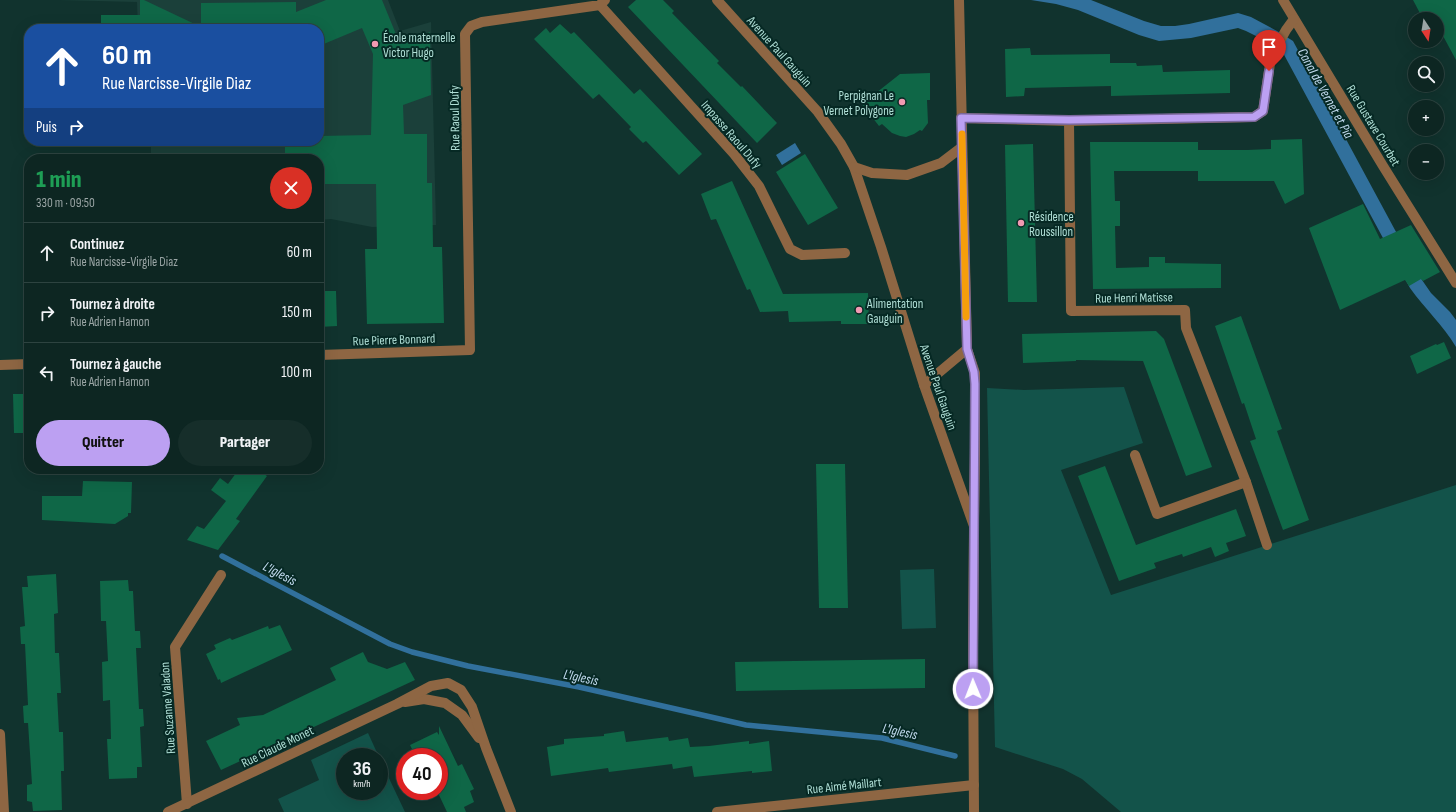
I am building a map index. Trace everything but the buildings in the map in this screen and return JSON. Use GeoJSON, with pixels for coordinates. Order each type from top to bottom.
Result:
{"type":"FeatureCollection","features":[{"type":"Feature","properties":{"kind":"street","name":"Avenue Paul Gauguin"},"geometry":{"type":"LineString","coordinates":[[717,0],[818,112],[841,144],[854,168],[881,247],[924,384],[974,526],[974,812]]}},
{"type":"Feature","properties":{"kind":"street"},"geometry":{"type":"LineString","coordinates":[[959,0],[967,349],[974,372],[974,526]]}},
{"type":"Feature","properties":{"kind":"street","name":"Rue Gustave Courbet"},"geometry":{"type":"LineString","coordinates":[[1284,0],[1383,166],[1456,283]]}},
{"type":"Feature","properties":{"kind":"street","name":"Impasse Raoul Dufy"},"geometry":{"type":"LineString","coordinates":[[602,2],[734,154],[759,186],[790,249],[802,255],[844,253]]}},
{"type":"Feature","properties":{"kind":"street","name":"Rue Raoul Dufy"},"geometry":{"type":"LineString","coordinates":[[470,350],[465,34],[472,26],[482,22],[602,2]]}},
{"type":"Feature","properties":{"kind":"street"},"geometry":{"type":"LineString","coordinates":[[961,118],[1069,120],[1254,117],[1263,111],[1271,57],[1294,19]]}},
{"type":"Feature","properties":{"kind":"street","name":"Rue Henri Matisse"},"geometry":{"type":"LineString","coordinates":[[1069,120],[1071,311],[1185,310],[1186,328],[1246,482],[1267,545]]}},
{"type":"Feature","properties":{"kind":"street"},"geometry":{"type":"LineString","coordinates":[[854,168],[872,173],[907,175],[941,163],[962,147]]}},
{"type":"Feature","properties":{"kind":"street"},"geometry":{"type":"LineString","coordinates":[[924,384],[967,349]]}},
{"type":"Feature","properties":{"kind":"street","name":"Rue Pierre Bonnard"},"geometry":{"type":"LineString","coordinates":[[324,355],[470,350]]}},
{"type":"Feature","properties":{"kind":"street"},"geometry":{"type":"LineString","coordinates":[[0,365],[24,364]]}},
{"type":"Feature","properties":{"kind":"street"},"geometry":{"type":"LineString","coordinates":[[1135,455],[1157,514],[1246,482]]}},
{"type":"Feature","properties":{"kind":"street","name":"Rue Suzanne Valadon"},"geometry":{"type":"LineString","coordinates":[[187,804],[175,647],[221,575]]}},
{"type":"Feature","properties":{"kind":"street"},"geometry":{"type":"LineString","coordinates":[[397,704],[431,686],[448,683],[461,690],[472,707],[511,812]]}},
{"type":"Feature","properties":{"kind":"street"},"geometry":{"type":"LineString","coordinates":[[397,704],[424,699],[445,703],[462,715],[486,748]]}},
{"type":"Feature","properties":{"kind":"street","name":"Rue Claude Monet"},"geometry":{"type":"LineString","coordinates":[[168,812],[397,704]]}},
{"type":"Feature","properties":{"kind":"street"},"geometry":{"type":"LineString","coordinates":[[0,734],[4,812]]}},
{"type":"Feature","properties":{"kind":"street","name":"Rue Aimé Maillart"},"geometry":{"type":"LineString","coordinates":[[717,812],[974,785]]}},
{"type":"Feature","properties":{"kind":"shaded area"},"geometry":{"type":"Polygon","coordinates":[[[58,0],[388,0],[400,31],[431,22],[436,225],[372,227],[331,219],[324,220],[324,154],[151,154],[151,146],[324,146],[324,24],[138,24],[137,2],[58,0]]]}},
{"type":"Feature","properties":{"kind":"shaded area"},"geometry":{"type":"Polygon","coordinates":[[[1124,387],[1143,443],[1061,470],[1111,595],[1456,485],[1456,812],[1121,812],[1082,779],[1063,769],[995,747],[987,388],[1024,390],[1124,387]]]}},
{"type":"Feature","properties":{"kind":"shaded area"},"geometry":{"type":"Polygon","coordinates":[[[934,569],[936,628],[902,629],[900,570],[934,569]]]}},
{"type":"Feature","properties":{"kind":"shaded area"},"geometry":{"type":"Polygon","coordinates":[[[368,733],[375,748],[336,748],[368,733]]]}},
{"type":"Feature","properties":{"kind":"shaded area"},"geometry":{"type":"Polygon","coordinates":[[[336,748],[336,800],[388,800],[388,776],[396,793],[396,800],[399,800],[405,812],[284,812],[278,799],[319,780],[311,760],[336,748]]]}},
{"type":"Feature","properties":{"kind":"water","name":"Canal de Vernet et Pia"},"geometry":{"type":"Polygon","coordinates":[[[1031,0],[1091,0],[1144,21],[1161,26],[1189,24],[1238,13],[1251,17],[1293,41],[1422,280],[1431,293],[1456,320],[1456,347],[1410,288],[1282,51],[1270,43],[1238,28],[1191,38],[1159,41],[1139,35],[1078,10],[1056,4],[1031,0]]]}},
{"type":"Feature","properties":{"kind":"water"},"geometry":{"type":"Polygon","coordinates":[[[795,143],[801,153],[782,165],[776,155],[795,143]]]}},
{"type":"Feature","properties":{"kind":"waterway","name":"L'Iglesis"},"geometry":{"type":"LineString","coordinates":[[222,556],[390,644],[412,652],[468,666],[579,687],[746,725],[882,738],[955,756]]}},
{"type":"Feature","properties":{"kind":"slow traffic"},"geometry":{"type":"LineString","coordinates":[[962,134],[966,317]]}},
{"type":"Feature","properties":{"kind":"place","name":"École maternelle Victor Hugo"},"geometry":{"type":"Point","coordinates":[375,44]}},
{"type":"Feature","properties":{"kind":"place","name":"Perpignan Le Vernet Polygone"},"geometry":{"type":"Point","coordinates":[902,102]}},
{"type":"Feature","properties":{"kind":"place","name":"Résidence Roussillon"},"geometry":{"type":"Point","coordinates":[1021,223]}},
{"type":"Feature","properties":{"kind":"place","name":"Alimentation Gauguin"},"geometry":{"type":"Point","coordinates":[859,310]}},
{"type":"Feature","properties":{"kind":"route"},"geometry":{"type":"LineString","coordinates":[[973,689],[975,453],[974,372],[967,349],[961,118],[1069,120],[1254,117],[1263,111],[1269,71]]}}]}
